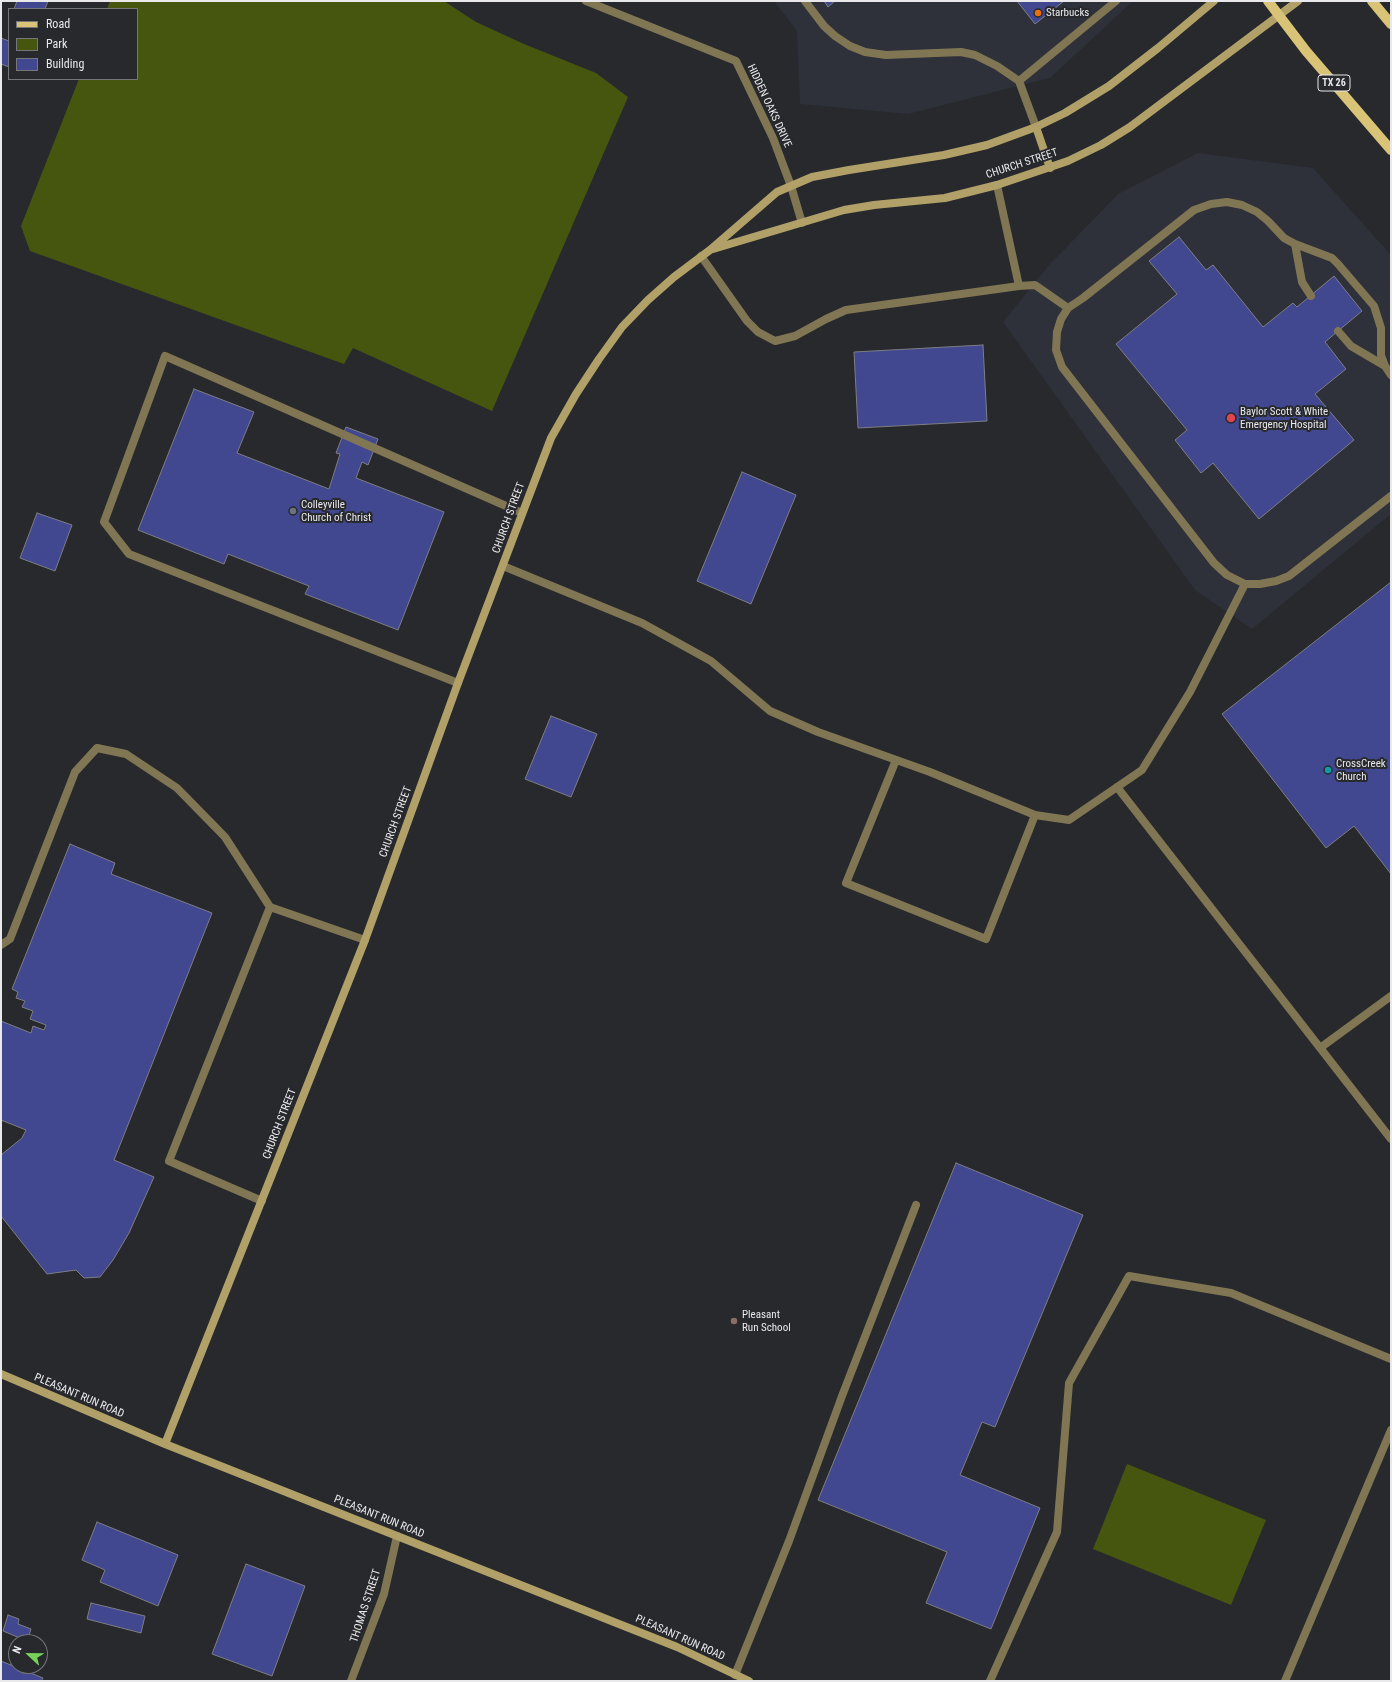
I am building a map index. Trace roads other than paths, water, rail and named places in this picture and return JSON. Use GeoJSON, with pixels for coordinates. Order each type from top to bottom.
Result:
{"type":"FeatureCollection","features":[{"type":"Feature","properties":{"kind":"main road","name":"TX 26"},"geometry":{"type":"LineString","coordinates":[[1268,1],[1311,56],[1391,150]]}},
{"type":"Feature","properties":{"kind":"main road"},"geometry":{"type":"LineString","coordinates":[[1372,1],[1391,24]]}},
{"type":"Feature","properties":{"kind":"street","name":"HIDDEN OAKS DRIVE"},"geometry":{"type":"LineString","coordinates":[[586,1],[736,61],[773,138],[791,186],[802,222]]}},
{"type":"Feature","properties":{"kind":"street"},"geometry":{"type":"LineString","coordinates":[[805,1],[824,26],[835,36],[850,46],[865,52],[886,55],[961,52],[975,55],[997,66],[1019,81],[1050,168]]}},
{"type":"Feature","properties":{"kind":"street"},"geometry":{"type":"LineString","coordinates":[[1019,81],[1116,1]]}},
{"type":"Feature","properties":{"kind":"street","name":"CHURCH STREET"},"geometry":{"type":"LineString","coordinates":[[166,1444],[365,940],[458,683],[551,438],[576,394],[599,359],[622,328],[648,300],[674,276],[710,250],[777,192],[812,178],[849,170],[917,160],[987,145],[1036,127],[1065,113],[1109,86],[1158,48],[1214,1]]}},
{"type":"Feature","properties":{"kind":"street","name":"CHURCH STREET"},"geometry":{"type":"LineString","coordinates":[[710,250],[844,210],[874,205],[945,198],[997,185],[1050,168],[1101,145],[1130,127],[1298,1]]}},
{"type":"Feature","properties":{"kind":"street"},"geometry":{"type":"LineString","coordinates":[[997,185],[1019,286]]}},
{"type":"Feature","properties":{"kind":"street"},"geometry":{"type":"LineString","coordinates":[[1391,375],[1385,366],[1382,355],[1381,328],[1374,306],[1332,258],[1295,244],[1284,238],[1268,221],[1256,212],[1227,202],[1211,204],[1194,210],[1083,298],[1068,308],[1061,319],[1057,332],[1056,350],[1062,367],[1214,563],[1227,575],[1245,584],[1260,584],[1276,581],[1289,576],[1391,496]]}},
{"type":"Feature","properties":{"kind":"street"},"geometry":{"type":"LineString","coordinates":[[1295,244],[1302,282],[1311,296]]}},
{"type":"Feature","properties":{"kind":"street"},"geometry":{"type":"LineString","coordinates":[[702,256],[747,321],[758,332],[775,341],[794,336],[826,318],[846,310],[1019,286],[1035,285],[1068,308]]}},
{"type":"Feature","properties":{"kind":"street"},"geometry":{"type":"LineString","coordinates":[[1338,331],[1351,346],[1385,366]]}},
{"type":"Feature","properties":{"kind":"street"},"geometry":{"type":"LineString","coordinates":[[458,683],[129,554],[104,522],[165,356],[522,513]]}},
{"type":"Feature","properties":{"kind":"street"},"geometry":{"type":"LineString","coordinates":[[503,566],[642,623],[711,660],[770,710],[818,732],[930,772],[1035,815],[1069,820],[1142,770],[1190,692],[1245,584]]}},
{"type":"Feature","properties":{"kind":"street"},"geometry":{"type":"LineString","coordinates":[[1,945],[10,939],[75,772],[97,748],[126,754],[177,788],[225,837],[270,907],[365,940]]}},
{"type":"Feature","properties":{"kind":"street"},"geometry":{"type":"LineString","coordinates":[[896,760],[846,883],[986,939],[1035,815]]}},
{"type":"Feature","properties":{"kind":"street"},"geometry":{"type":"LineString","coordinates":[[1117,787],[1391,1138]]}},
{"type":"Feature","properties":{"kind":"street"},"geometry":{"type":"LineString","coordinates":[[262,1201],[169,1161],[270,907]]}},
{"type":"Feature","properties":{"kind":"street"},"geometry":{"type":"LineString","coordinates":[[1320,1048],[1391,996]]}},
{"type":"Feature","properties":{"kind":"street"},"geometry":{"type":"LineString","coordinates":[[735,1675],[789,1541],[842,1396],[916,1205]]}},
{"type":"Feature","properties":{"kind":"street"},"geometry":{"type":"LineString","coordinates":[[990,1681],[1056,1532],[1069,1383],[1129,1276],[1231,1292],[1391,1359]]}},
{"type":"Feature","properties":{"kind":"street","name":"PLEASANT RUN ROAD"},"geometry":{"type":"LineString","coordinates":[[1,1374],[166,1444],[677,1647],[749,1681]]}},
{"type":"Feature","properties":{"kind":"street"},"geometry":{"type":"LineString","coordinates":[[1285,1681],[1391,1430]]}},
{"type":"Feature","properties":{"kind":"street","name":"THOMAS STREET"},"geometry":{"type":"LineString","coordinates":[[351,1681],[384,1594],[397,1536]]}},
{"type":"Feature","properties":{"kind":"place","name":"Starbucks"},"geometry":{"type":"Point","coordinates":[1038,13]}},
{"type":"Feature","properties":{"kind":"place","name":"Baylor Scott & White Emergency Hospital"},"geometry":{"type":"Point","coordinates":[1231,418]}},
{"type":"Feature","properties":{"kind":"place","name":"Colleyville Church of Christ"},"geometry":{"type":"Point","coordinates":[293,511]}},
{"type":"Feature","properties":{"kind":"place","name":"CrossCreek Church"},"geometry":{"type":"Point","coordinates":[1328,770]}},
{"type":"Feature","properties":{"kind":"place","name":"Pleasant Run School"},"geometry":{"type":"Point","coordinates":[734,1321]}}]}
